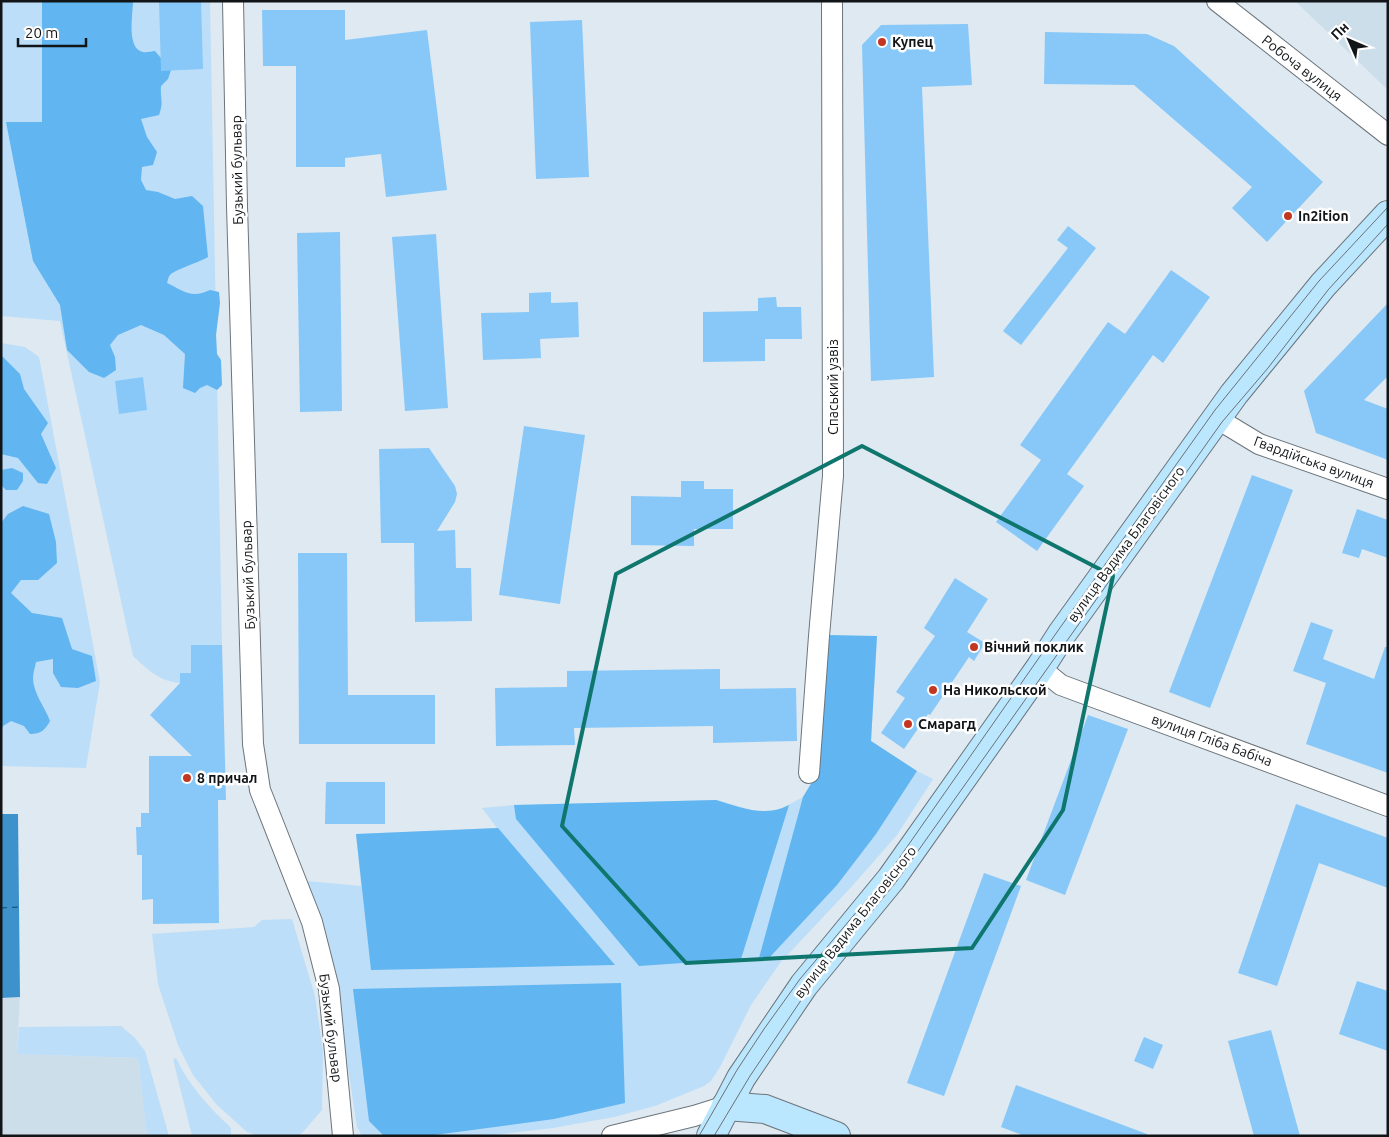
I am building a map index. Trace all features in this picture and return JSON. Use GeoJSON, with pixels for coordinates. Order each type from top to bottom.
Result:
{"type":"FeatureCollection","features":[{"type":"Feature","properties":{"kind":"street","name":"Бузький бульвар"},"geometry":{"type":"LineString","coordinates":[[233,1],[253,744],[260,790],[312,922],[328,989],[343,1136]]}},
{"type":"Feature","properties":{"kind":"street","name":"Спаський узвіз"},"geometry":{"type":"LineString","coordinates":[[809,772],[819,626],[833,476],[832,1]]}},
{"type":"Feature","properties":{"kind":"street","name":"Робоча вулиця"},"geometry":{"type":"LineString","coordinates":[[1217,1],[1388,135]]}},
{"type":"Feature","properties":{"kind":"street","name":"вулиця Вадима Благовісного"},"geometry":{"type":"LineString","coordinates":[[711,1136],[741,1078],[804,985],[891,879],[1040,668],[1061,635],[1216,418],[1323,285],[1388,215]]}},
{"type":"Feature","properties":{"kind":"street","name":"Гвардійська вулиця"},"geometry":{"type":"LineString","coordinates":[[1216,418],[1259,444],[1388,489]]}},
{"type":"Feature","properties":{"kind":"street","name":"вулиця Гліба Бабіча"},"geometry":{"type":"LineString","coordinates":[[1040,668],[1061,684],[1388,806]]}},
{"type":"Feature","properties":{"kind":"street"},"geometry":{"type":"LineString","coordinates":[[612,1136],[694,1116],[726,1106],[765,1109],[836,1136]]}},
{"type":"Feature","properties":{"kind":"highlighted area"},"geometry":{"type":"Polygon","coordinates":[[[862,446],[1113,576],[1063,810],[972,948],[686,963],[562,826],[616,574],[862,446]]]}},
{"type":"Feature","properties":{"kind":"shaded area"},"geometry":{"type":"Polygon","coordinates":[[[1,1],[210,1],[222,645],[191,645],[191,673],[180,673],[180,683],[160,677],[133,656],[60,321],[1,316],[1,1]]]}},
{"type":"Feature","properties":{"kind":"shaded area"},"geometry":{"type":"Polygon","coordinates":[[[42,1],[133,1],[132,38],[134,45],[143,52],[155,51],[171,70],[168,79],[161,86],[162,103],[159,115],[141,119],[147,137],[157,152],[153,165],[142,167],[141,180],[146,190],[158,192],[175,199],[192,196],[203,206],[208,257],[172,273],[167,283],[193,294],[210,290],[219,292],[220,303],[216,335],[217,354],[221,360],[222,385],[217,390],[207,385],[195,393],[183,388],[185,354],[164,335],[141,325],[118,335],[110,345],[115,357],[116,370],[104,378],[89,372],[67,350],[60,305],[33,261],[6,122],[42,122],[42,1]]]}},
{"type":"Feature","properties":{"kind":"shaded area"},"geometry":{"type":"Polygon","coordinates":[[[1295,1],[1388,1],[1388,90],[1295,1]]]}},
{"type":"Feature","properties":{"kind":"shaded area"},"geometry":{"type":"Polygon","coordinates":[[[1,343],[25,347],[39,357],[100,682],[86,768],[1,766],[1,343]]]}},
{"type":"Feature","properties":{"kind":"shaded area"},"geometry":{"type":"Polygon","coordinates":[[[1,355],[20,374],[24,389],[48,423],[41,434],[56,468],[47,484],[38,483],[18,458],[1,454],[1,355]]]}},
{"type":"Feature","properties":{"kind":"shaded area"},"geometry":{"type":"Polygon","coordinates":[[[12,468],[23,473],[23,481],[17,490],[6,490],[1,485],[1,470],[12,468]]]}},
{"type":"Feature","properties":{"kind":"shaded area"},"geometry":{"type":"Polygon","coordinates":[[[23,506],[49,514],[56,542],[57,563],[38,580],[21,580],[11,593],[32,613],[62,618],[72,649],[92,656],[96,681],[78,688],[61,687],[53,673],[53,659],[36,662],[33,676],[34,684],[37,695],[50,721],[42,731],[30,734],[24,726],[11,721],[3,726],[1,732],[1,523],[8,514],[23,506]]]}},
{"type":"Feature","properties":{"kind":"shaded area"},"geometry":{"type":"Polygon","coordinates":[[[828,635],[877,636],[871,741],[917,771],[876,834],[837,885],[769,958],[759,958],[803,797],[815,777],[828,635]]]}},
{"type":"Feature","properties":{"kind":"shaded area"},"geometry":{"type":"Polygon","coordinates":[[[877,636],[871,741],[917,771],[933,779],[897,835],[780,963],[751,1005],[711,1081],[704,1086],[655,1106],[614,1117],[553,1128],[484,1136],[362,1136],[357,1127],[336,990],[325,935],[307,881],[361,886],[356,834],[497,828],[482,808],[514,805],[716,800],[759,812],[781,809],[803,797],[815,777],[877,636]]]}},
{"type":"Feature","properties":{"kind":"shaded area"},"geometry":{"type":"Polygon","coordinates":[[[716,800],[743,808],[762,811],[780,809],[789,805],[741,959],[639,966],[516,819],[514,805],[716,800]]]}},
{"type":"Feature","properties":{"kind":"shaded area"},"geometry":{"type":"Polygon","coordinates":[[[1,814],[18,814],[20,997],[1,998],[1,814]]]}},
{"type":"Feature","properties":{"kind":"shaded area"},"geometry":{"type":"Polygon","coordinates":[[[498,828],[615,965],[371,970],[356,834],[498,828]]]}},
{"type":"Feature","properties":{"kind":"shaded area"},"geometry":{"type":"Polygon","coordinates":[[[292,919],[315,996],[323,1052],[322,1110],[302,1133],[296,1136],[258,1136],[247,1132],[217,1105],[193,1075],[178,1045],[158,984],[152,934],[254,927],[262,920],[292,919]]]}},
{"type":"Feature","properties":{"kind":"shaded area"},"geometry":{"type":"Polygon","coordinates":[[[621,983],[625,1103],[554,1119],[427,1136],[384,1136],[369,1121],[353,989],[621,983]]]}},
{"type":"Feature","properties":{"kind":"shaded area"},"geometry":{"type":"Polygon","coordinates":[[[20,997],[17,1054],[138,1058],[147,1136],[1,1136],[1,998],[20,997]]]}},
{"type":"Feature","properties":{"kind":"shaded area"},"geometry":{"type":"Polygon","coordinates":[[[121,1026],[135,1038],[145,1051],[169,1136],[147,1136],[138,1058],[17,1054],[19,1027],[121,1026]]]}},
{"type":"Feature","properties":{"kind":"shaded area"},"geometry":{"type":"Polygon","coordinates":[[[176,1058],[200,1096],[231,1128],[231,1136],[192,1136],[173,1059],[176,1058]]]}},
{"type":"Feature","properties":{"kind":"building"},"geometry":{"type":"Polygon","coordinates":[[[159,1],[201,1],[203,69],[161,71],[159,1]]]}},
{"type":"Feature","properties":{"kind":"building"},"geometry":{"type":"Polygon","coordinates":[[[262,10],[345,10],[345,40],[427,30],[447,190],[386,197],[381,154],[345,158],[345,167],[296,167],[296,66],[263,66],[262,10]]]}},
{"type":"Feature","properties":{"kind":"building"},"geometry":{"type":"Polygon","coordinates":[[[582,20],[589,177],[536,179],[530,22],[582,20]]]}},
{"type":"Feature","properties":{"kind":"building"},"geometry":{"type":"Polygon","coordinates":[[[968,24],[972,85],[922,87],[934,377],[871,381],[862,45],[881,25],[968,24]]]}},
{"type":"Feature","properties":{"kind":"building"},"geometry":{"type":"Polygon","coordinates":[[[1045,32],[1147,34],[1174,46],[1323,182],[1267,242],[1232,208],[1252,187],[1134,85],[1044,84],[1045,32]]]}},
{"type":"Feature","properties":{"kind":"building"},"geometry":{"type":"Polygon","coordinates":[[[1068,226],[1096,248],[1021,345],[1003,331],[1068,248],[1057,240],[1068,226]]]}},
{"type":"Feature","properties":{"kind":"building"},"geometry":{"type":"Polygon","coordinates":[[[340,232],[342,411],[300,412],[297,233],[340,232]]]}},
{"type":"Feature","properties":{"kind":"building"},"geometry":{"type":"Polygon","coordinates":[[[436,234],[448,408],[405,411],[392,237],[436,234]]]}},
{"type":"Feature","properties":{"kind":"building"},"geometry":{"type":"Polygon","coordinates":[[[1171,270],[1210,297],[1163,363],[1153,355],[1067,474],[1084,486],[1037,551],[996,522],[1041,460],[1020,445],[1108,322],[1125,334],[1171,270]]]}},
{"type":"Feature","properties":{"kind":"building"},"geometry":{"type":"Polygon","coordinates":[[[551,292],[551,303],[578,302],[579,337],[540,339],[541,358],[483,360],[481,313],[529,312],[529,293],[551,292]]]}},
{"type":"Feature","properties":{"kind":"building"},"geometry":{"type":"Polygon","coordinates":[[[776,297],[777,307],[801,307],[802,339],[765,339],[765,361],[703,362],[703,312],[758,311],[758,298],[776,297]]]}},
{"type":"Feature","properties":{"kind":"building"},"geometry":{"type":"Polygon","coordinates":[[[1388,303],[1388,376],[1364,400],[1388,409],[1388,460],[1316,433],[1304,391],[1388,303]]]}},
{"type":"Feature","properties":{"kind":"building"},"geometry":{"type":"Polygon","coordinates":[[[143,377],[147,410],[119,414],[115,381],[143,377]]]}},
{"type":"Feature","properties":{"kind":"building"},"geometry":{"type":"Polygon","coordinates":[[[524,426],[585,435],[560,604],[499,595],[524,426]]]}},
{"type":"Feature","properties":{"kind":"building"},"geometry":{"type":"Polygon","coordinates":[[[429,448],[455,486],[457,494],[455,502],[437,531],[455,530],[456,568],[471,568],[472,621],[415,622],[414,543],[381,543],[379,449],[429,448]]]}},
{"type":"Feature","properties":{"kind":"building"},"geometry":{"type":"Polygon","coordinates":[[[1252,475],[1293,490],[1210,708],[1169,692],[1252,475]]]}},
{"type":"Feature","properties":{"kind":"building"},"geometry":{"type":"Polygon","coordinates":[[[681,481],[704,481],[704,489],[733,489],[733,529],[694,529],[694,546],[631,545],[631,496],[681,497],[681,481]]]}},
{"type":"Feature","properties":{"kind":"building"},"geometry":{"type":"Polygon","coordinates":[[[1357,509],[1388,520],[1388,558],[1362,549],[1359,558],[1342,553],[1357,509]]]}},
{"type":"Feature","properties":{"kind":"building"},"geometry":{"type":"Polygon","coordinates":[[[298,553],[347,553],[348,695],[435,695],[435,744],[299,744],[298,553]]]}},
{"type":"Feature","properties":{"kind":"building"},"geometry":{"type":"Polygon","coordinates":[[[955,578],[988,599],[967,632],[985,643],[974,661],[969,657],[930,715],[928,714],[904,749],[881,733],[905,698],[896,692],[935,636],[924,628],[955,578]]]}},
{"type":"Feature","properties":{"kind":"building"},"geometry":{"type":"Polygon","coordinates":[[[1311,622],[1333,630],[1323,659],[1374,679],[1385,647],[1388,647],[1388,773],[1306,744],[1326,683],[1293,671],[1311,622]]]}},
{"type":"Feature","properties":{"kind":"building","name":"8 причал"},"geometry":{"type":"Polygon","coordinates":[[[191,645],[222,645],[226,800],[218,800],[219,923],[153,924],[153,899],[142,900],[142,855],[137,855],[136,827],[141,827],[141,813],[149,813],[149,756],[192,756],[150,715],[180,683],[180,673],[191,673],[191,645]]]}},
{"type":"Feature","properties":{"kind":"building"},"geometry":{"type":"Polygon","coordinates":[[[720,669],[720,689],[796,688],[797,741],[713,743],[713,726],[574,728],[575,745],[496,746],[495,688],[567,687],[567,671],[720,669]]]}},
{"type":"Feature","properties":{"kind":"building"},"geometry":{"type":"Polygon","coordinates":[[[1088,715],[1128,729],[1065,895],[1026,880],[1088,715]]]}},
{"type":"Feature","properties":{"kind":"building"},"geometry":{"type":"Polygon","coordinates":[[[326,782],[385,782],[385,824],[325,824],[326,782]]]}},
{"type":"Feature","properties":{"kind":"building"},"geometry":{"type":"Polygon","coordinates":[[[1296,804],[1388,838],[1388,888],[1319,863],[1277,986],[1238,973],[1296,804]]]}},
{"type":"Feature","properties":{"kind":"building"},"geometry":{"type":"Polygon","coordinates":[[[984,873],[1021,886],[944,1096],[907,1083],[984,873]]]}},
{"type":"Feature","properties":{"kind":"building"},"geometry":{"type":"Polygon","coordinates":[[[1357,981],[1388,991],[1388,1051],[1339,1034],[1357,981]]]}},
{"type":"Feature","properties":{"kind":"building"},"geometry":{"type":"Polygon","coordinates":[[[1271,1030],[1300,1136],[1254,1136],[1228,1041],[1271,1030]]]}},
{"type":"Feature","properties":{"kind":"building"},"geometry":{"type":"Polygon","coordinates":[[[1144,1037],[1163,1045],[1153,1069],[1134,1061],[1144,1037]]]}},
{"type":"Feature","properties":{"kind":"building"},"geometry":{"type":"Polygon","coordinates":[[[1016,1085],[1147,1134],[1147,1136],[1025,1136],[1001,1127],[1016,1085]]]}},
{"type":"Feature","properties":{"kind":"ferry route"},"geometry":{"type":"LineString","coordinates":[[1,908],[19,907]]}},
{"type":"Feature","properties":{"kind":"tram line"},"geometry":{"type":"LineString","coordinates":[[699,1136],[737,1070],[764,1029],[800,979],[886,877],[1215,410],[1319,281],[1388,207]]}},
{"type":"Feature","properties":{"kind":"tram line"},"geometry":{"type":"LineString","coordinates":[[714,1136],[750,1076],[810,987],[896,882],[1222,422],[1268,368],[1328,290],[1388,224]]}},
{"type":"Feature","properties":{"kind":"place","name":"Купец"},"geometry":{"type":"Point","coordinates":[882,42]}},
{"type":"Feature","properties":{"kind":"place","name":"In2ition"},"geometry":{"type":"Point","coordinates":[1288,216]}},
{"type":"Feature","properties":{"kind":"place","name":"Вічний поклик"},"geometry":{"type":"Point","coordinates":[974,647]}},
{"type":"Feature","properties":{"kind":"place","name":"На Никольской"},"geometry":{"type":"Point","coordinates":[933,690]}},
{"type":"Feature","properties":{"kind":"place","name":"Смарагд"},"geometry":{"type":"Point","coordinates":[908,724]}},
{"type":"Feature","properties":{"kind":"place","name":"8 причал"},"geometry":{"type":"Point","coordinates":[187,778]}}]}
